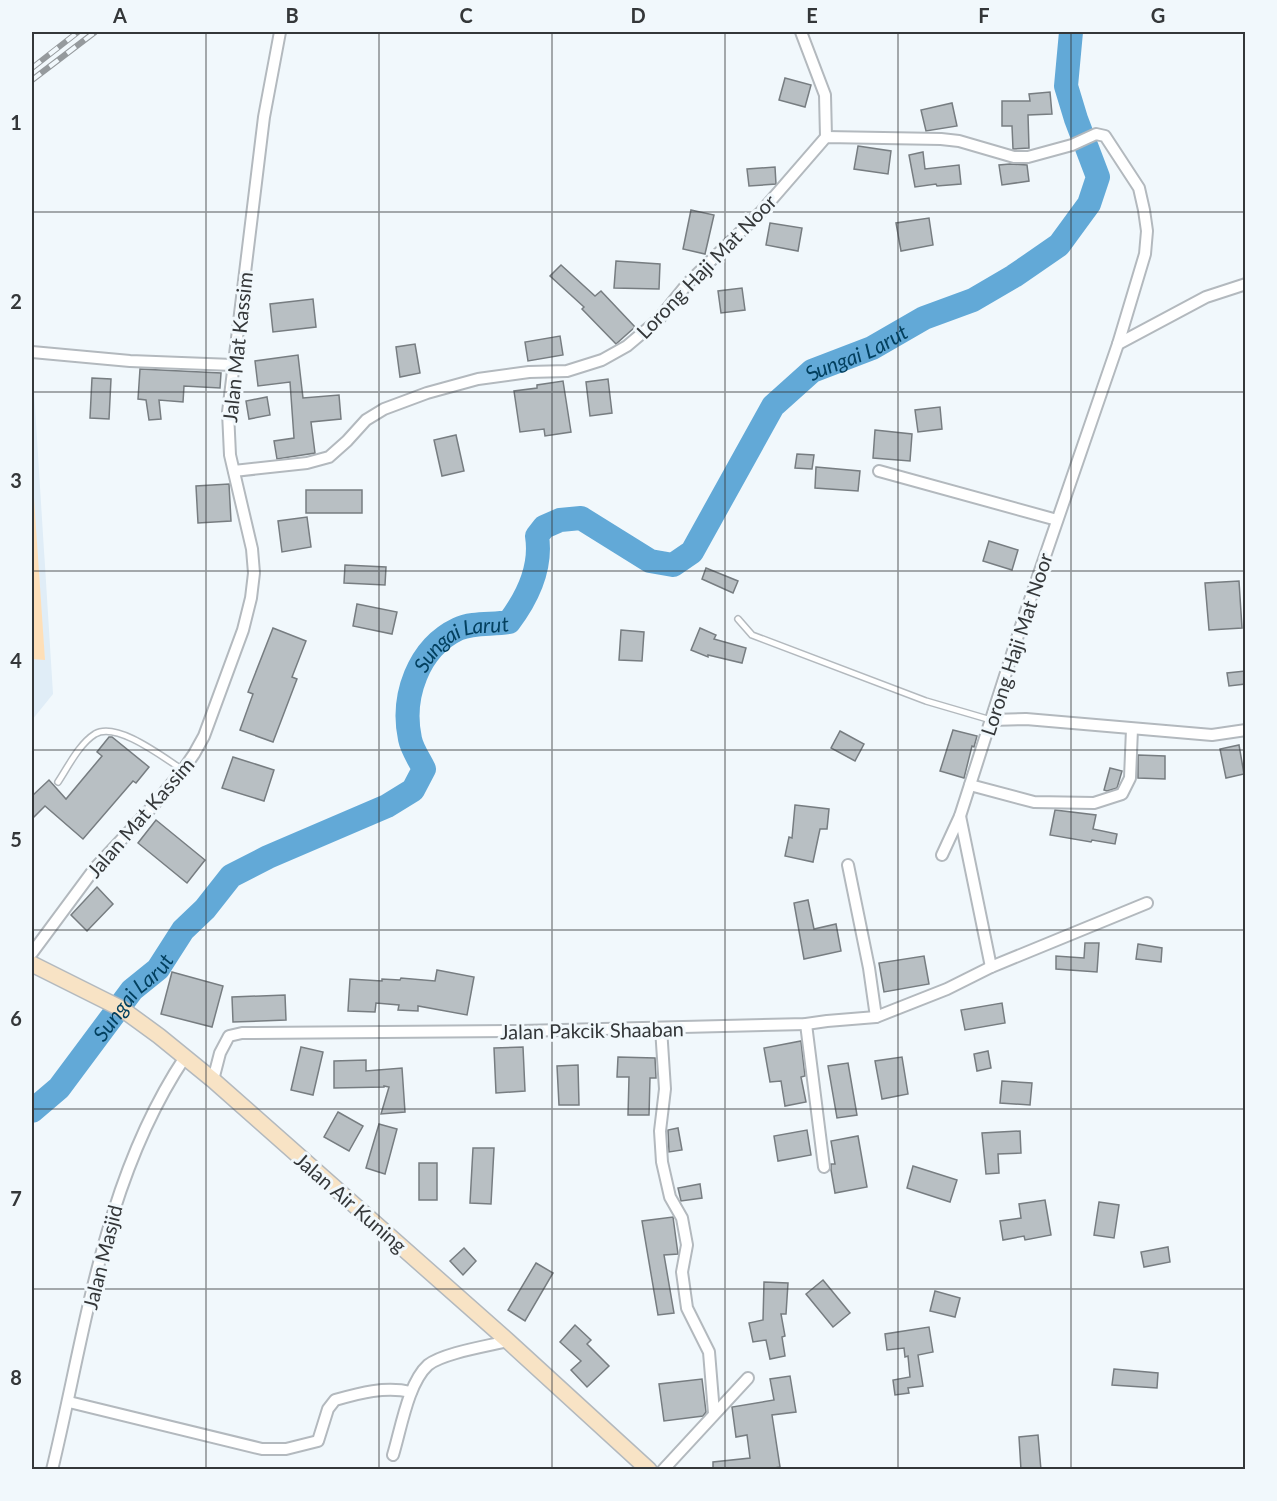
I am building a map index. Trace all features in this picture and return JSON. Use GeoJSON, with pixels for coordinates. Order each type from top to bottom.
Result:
{"type":"FeatureCollection","features":[{"type":"Feature","properties":{"kind":"main road","name":"Jalan Air Kuning"},"geometry":{"type":"LineString","coordinates":[[32,964],[122,1009],[185,1057],[508,1341],[649,1470]]}},
{"type":"Feature","properties":{"kind":"street","name":"Jalan Mat Kassim"},"geometry":{"type":"LineString","coordinates":[[32,953],[95,868],[183,770],[204,736],[243,630],[254,573],[252,549],[230,455],[228,412],[264,117],[280,32]]}},
{"type":"Feature","properties":{"kind":"street"},"geometry":{"type":"LineString","coordinates":[[801,32],[825,95],[826,137]]}},
{"type":"Feature","properties":{"kind":"street","name":"Lorong Haji Mat Noor"},"geometry":{"type":"LineString","coordinates":[[234,471],[307,463],[329,457],[366,420],[384,409],[427,393],[478,379],[529,372],[567,370],[602,360],[627,346],[659,319],[688,283],[761,212],[826,137],[941,139],[960,141],[1014,157],[1028,157],[1072,146],[1096,134],[1105,136],[1139,188],[1147,231],[1145,254],[1118,344],[1057,520],[960,816],[942,855]]}},
{"type":"Feature","properties":{"kind":"street"},"geometry":{"type":"LineString","coordinates":[[1118,344],[1206,297],[1245,284]]}},
{"type":"Feature","properties":{"kind":"street"},"geometry":{"type":"LineString","coordinates":[[32,352],[130,361],[233,365]]}},
{"type":"Feature","properties":{"kind":"street"},"geometry":{"type":"LineString","coordinates":[[879,471],[1057,520]]}},
{"type":"Feature","properties":{"kind":"street"},"geometry":{"type":"LineString","coordinates":[[991,720],[1026,719],[1212,735],[1245,730]]}},
{"type":"Feature","properties":{"kind":"street"},"geometry":{"type":"LineString","coordinates":[[970,785],[1034,802],[1094,803],[1122,794],[1130,778],[1132,729]]}},
{"type":"Feature","properties":{"kind":"street"},"geometry":{"type":"LineString","coordinates":[[960,816],[992,967]]}},
{"type":"Feature","properties":{"kind":"street"},"geometry":{"type":"LineString","coordinates":[[848,865],[869,968],[876,1017]]}},
{"type":"Feature","properties":{"kind":"street","name":"Jalan Pakcik Shaaban"},"geometry":{"type":"LineString","coordinates":[[213,1080],[224,1042],[229,1036],[242,1033],[661,1029],[806,1024],[827,1020],[876,1017],[1147,903]]}},
{"type":"Feature","properties":{"kind":"street"},"geometry":{"type":"LineString","coordinates":[[806,1024],[824,1167]]}},
{"type":"Feature","properties":{"kind":"street"},"geometry":{"type":"LineString","coordinates":[[661,1029],[665,1089],[660,1131],[662,1162],[670,1197],[682,1218],[687,1245],[682,1272],[687,1308],[709,1352],[714,1413]]}},
{"type":"Feature","properties":{"kind":"street","name":"Jalan Masjid"},"geometry":{"type":"LineString","coordinates":[[52,1470],[96,1278],[119,1193],[137,1143],[171,1078],[185,1057]]}},
{"type":"Feature","properties":{"kind":"street"},"geometry":{"type":"LineString","coordinates":[[393,1455],[411,1392],[428,1365],[440,1358],[508,1341]]}},
{"type":"Feature","properties":{"kind":"street"},"geometry":{"type":"LineString","coordinates":[[663,1470],[748,1378]]}},
{"type":"Feature","properties":{"kind":"street"},"geometry":{"type":"LineString","coordinates":[[69,1402],[262,1449],[286,1449],[310,1445],[318,1441],[328,1409],[335,1400],[376,1390],[399,1389],[411,1392]]}},
{"type":"Feature","properties":{"kind":"lane"},"geometry":{"type":"LineString","coordinates":[[738,619],[752,635],[926,701],[991,720]]}},
{"type":"Feature","properties":{"kind":"lane"},"geometry":{"type":"LineString","coordinates":[[58,782],[84,744],[102,731],[123,734],[183,770]]}},
{"type":"Feature","properties":{"kind":"shaded area"},"geometry":{"type":"Polygon","coordinates":[[[32,375],[53,694],[32,720],[32,375]]]}},
{"type":"Feature","properties":{"kind":"shaded area"},"geometry":{"type":"Polygon","coordinates":[[[32,469],[45,660],[32,659],[32,469]]]}},
{"type":"Feature","properties":{"kind":"building"},"geometry":{"type":"Polygon","coordinates":[[[785,78],[811,85],[805,107],[779,100],[785,78]]]}},
{"type":"Feature","properties":{"kind":"building"},"geometry":{"type":"Polygon","coordinates":[[[1050,92],[1052,114],[1028,115],[1029,148],[1013,149],[1012,126],[1002,126],[1002,101],[1030,101],[1029,94],[1050,92]]]}},
{"type":"Feature","properties":{"kind":"building"},"geometry":{"type":"Polygon","coordinates":[[[952,103],[957,126],[926,131],[921,110],[952,103]]]}},
{"type":"Feature","properties":{"kind":"building"},"geometry":{"type":"Polygon","coordinates":[[[858,146],[891,151],[888,174],[854,169],[858,146]]]}},
{"type":"Feature","properties":{"kind":"building"},"geometry":{"type":"Polygon","coordinates":[[[923,152],[925,169],[959,165],[961,184],[915,187],[909,155],[923,152]]]}},
{"type":"Feature","properties":{"kind":"building"},"geometry":{"type":"Polygon","coordinates":[[[999,165],[1027,165],[1029,181],[1002,185],[999,165]]]}},
{"type":"Feature","properties":{"kind":"building"},"geometry":{"type":"Polygon","coordinates":[[[775,167],[776,184],[749,186],[747,169],[775,167]]]}},
{"type":"Feature","properties":{"kind":"building"},"geometry":{"type":"Polygon","coordinates":[[[691,210],[714,215],[705,254],[683,249],[691,210]]]}},
{"type":"Feature","properties":{"kind":"building"},"geometry":{"type":"Polygon","coordinates":[[[929,218],[933,245],[901,251],[896,223],[929,218]]]}},
{"type":"Feature","properties":{"kind":"building"},"geometry":{"type":"Polygon","coordinates":[[[770,223],[802,228],[798,251],[766,245],[770,223]]]}},
{"type":"Feature","properties":{"kind":"building"},"geometry":{"type":"Polygon","coordinates":[[[616,261],[660,264],[659,289],[614,288],[616,261]]]}},
{"type":"Feature","properties":{"kind":"building"},"geometry":{"type":"Polygon","coordinates":[[[561,265],[595,296],[601,291],[635,327],[616,344],[582,309],[584,307],[550,276],[561,265]]]}},
{"type":"Feature","properties":{"kind":"building"},"geometry":{"type":"Polygon","coordinates":[[[742,288],[745,310],[721,313],[718,291],[742,288]]]}},
{"type":"Feature","properties":{"kind":"building"},"geometry":{"type":"Polygon","coordinates":[[[313,299],[316,327],[273,332],[270,304],[313,299]]]}},
{"type":"Feature","properties":{"kind":"building"},"geometry":{"type":"Polygon","coordinates":[[[560,336],[563,355],[528,361],[525,342],[560,336]]]}},
{"type":"Feature","properties":{"kind":"building"},"geometry":{"type":"Polygon","coordinates":[[[415,344],[420,373],[400,377],[396,347],[415,344]]]}},
{"type":"Feature","properties":{"kind":"building"},"geometry":{"type":"Polygon","coordinates":[[[298,355],[303,398],[339,395],[341,419],[311,422],[315,453],[277,459],[274,441],[294,438],[290,382],[258,386],[255,361],[298,355]]]}},
{"type":"Feature","properties":{"kind":"building"},"geometry":{"type":"Polygon","coordinates":[[[140,369],[221,373],[220,388],[184,386],[183,402],[159,400],[161,419],[149,420],[146,400],[138,399],[140,369]]]}},
{"type":"Feature","properties":{"kind":"building"},"geometry":{"type":"Polygon","coordinates":[[[92,378],[111,379],[109,419],[90,418],[92,378]]]}},
{"type":"Feature","properties":{"kind":"building"},"geometry":{"type":"Polygon","coordinates":[[[608,379],[612,413],[590,416],[586,382],[608,379]]]}},
{"type":"Feature","properties":{"kind":"building"},"geometry":{"type":"Polygon","coordinates":[[[563,381],[571,432],[545,436],[544,429],[520,432],[514,391],[563,381]]]}},
{"type":"Feature","properties":{"kind":"building"},"geometry":{"type":"Polygon","coordinates":[[[267,397],[270,415],[249,419],[246,401],[267,397]]]}},
{"type":"Feature","properties":{"kind":"building"},"geometry":{"type":"Polygon","coordinates":[[[940,407],[942,429],[918,432],[915,410],[940,407]]]}},
{"type":"Feature","properties":{"kind":"building"},"geometry":{"type":"Polygon","coordinates":[[[875,430],[912,434],[910,461],[873,458],[875,430]]]}},
{"type":"Feature","properties":{"kind":"building"},"geometry":{"type":"Polygon","coordinates":[[[456,435],[464,471],[442,476],[434,440],[456,435]]]}},
{"type":"Feature","properties":{"kind":"building"},"geometry":{"type":"Polygon","coordinates":[[[797,454],[814,455],[812,469],[795,468],[797,454]]]}},
{"type":"Feature","properties":{"kind":"building"},"geometry":{"type":"Polygon","coordinates":[[[816,467],[860,471],[858,491],[815,488],[816,467]]]}},
{"type":"Feature","properties":{"kind":"building"},"geometry":{"type":"Polygon","coordinates":[[[229,484],[231,521],[198,523],[196,486],[229,484]]]}},
{"type":"Feature","properties":{"kind":"building"},"geometry":{"type":"Polygon","coordinates":[[[306,490],[362,490],[362,513],[306,513],[306,490]]]}},
{"type":"Feature","properties":{"kind":"building"},"geometry":{"type":"Polygon","coordinates":[[[307,517],[311,547],[282,552],[278,521],[307,517]]]}},
{"type":"Feature","properties":{"kind":"building"},"geometry":{"type":"Polygon","coordinates":[[[989,541],[1018,550],[1012,570],[983,561],[989,541]]]}},
{"type":"Feature","properties":{"kind":"building"},"geometry":{"type":"Polygon","coordinates":[[[345,565],[386,567],[385,585],[344,583],[345,565]]]}},
{"type":"Feature","properties":{"kind":"building"},"geometry":{"type":"Polygon","coordinates":[[[706,568],[738,581],[733,593],[702,579],[706,568]]]}},
{"type":"Feature","properties":{"kind":"building"},"geometry":{"type":"Polygon","coordinates":[[[1239,581],[1242,628],[1209,630],[1205,583],[1239,581]]]}},
{"type":"Feature","properties":{"kind":"building"},"geometry":{"type":"Polygon","coordinates":[[[357,604],[397,612],[392,634],[353,626],[357,604]]]}},
{"type":"Feature","properties":{"kind":"building"},"geometry":{"type":"Polygon","coordinates":[[[273,628],[306,641],[292,677],[297,679],[273,742],[240,730],[253,694],[248,692],[273,628]]]}},
{"type":"Feature","properties":{"kind":"building"},"geometry":{"type":"Polygon","coordinates":[[[700,628],[716,635],[714,639],[746,648],[742,663],[708,655],[708,657],[691,650],[700,628]]]}},
{"type":"Feature","properties":{"kind":"building"},"geometry":{"type":"Polygon","coordinates":[[[621,630],[644,632],[642,661],[619,660],[621,630]]]}},
{"type":"Feature","properties":{"kind":"building"},"geometry":{"type":"Polygon","coordinates":[[[1245,671],[1245,684],[1229,686],[1227,673],[1245,671]]]}},
{"type":"Feature","properties":{"kind":"building"},"geometry":{"type":"Polygon","coordinates":[[[953,730],[977,736],[974,747],[972,746],[964,778],[940,771],[953,730]]]}},
{"type":"Feature","properties":{"kind":"building"},"geometry":{"type":"Polygon","coordinates":[[[840,731],[864,744],[855,761],[831,748],[840,731]]]}},
{"type":"Feature","properties":{"kind":"building"},"geometry":{"type":"Polygon","coordinates":[[[109,737],[149,767],[136,783],[133,781],[83,839],[45,806],[32,819],[32,796],[49,780],[66,799],[102,756],[97,752],[109,737]]]}},
{"type":"Feature","properties":{"kind":"building"},"geometry":{"type":"Polygon","coordinates":[[[1239,745],[1244,774],[1226,778],[1220,749],[1239,745]]]}},
{"type":"Feature","properties":{"kind":"building"},"geometry":{"type":"Polygon","coordinates":[[[1138,755],[1165,756],[1165,779],[1138,778],[1138,755]]]}},
{"type":"Feature","properties":{"kind":"building"},"geometry":{"type":"Polygon","coordinates":[[[233,757],[274,770],[264,801],[222,788],[233,757]]]}},
{"type":"Feature","properties":{"kind":"building"},"geometry":{"type":"Polygon","coordinates":[[[1110,768],[1122,771],[1117,788],[1107,791],[1104,790],[1110,768]]]}},
{"type":"Feature","properties":{"kind":"building"},"geometry":{"type":"Polygon","coordinates":[[[795,805],[829,809],[827,829],[820,829],[813,862],[785,856],[789,837],[792,838],[795,805]]]}},
{"type":"Feature","properties":{"kind":"building"},"geometry":{"type":"Polygon","coordinates":[[[1055,810],[1096,815],[1093,829],[1117,834],[1115,844],[1050,835],[1055,810]]]}},
{"type":"Feature","properties":{"kind":"building"},"geometry":{"type":"Polygon","coordinates":[[[156,820],[205,860],[187,883],[138,843],[156,820]]]}},
{"type":"Feature","properties":{"kind":"building"},"geometry":{"type":"Polygon","coordinates":[[[97,887],[113,904],[87,931],[71,915],[97,887]]]}},
{"type":"Feature","properties":{"kind":"building"},"geometry":{"type":"Polygon","coordinates":[[[808,900],[814,929],[836,924],[841,951],[804,959],[794,903],[808,900]]]}},
{"type":"Feature","properties":{"kind":"building"},"geometry":{"type":"Polygon","coordinates":[[[1085,943],[1099,943],[1097,972],[1056,969],[1056,956],[1084,958],[1085,943]]]}},
{"type":"Feature","properties":{"kind":"building"},"geometry":{"type":"Polygon","coordinates":[[[1138,944],[1162,948],[1161,962],[1136,959],[1138,944]]]}},
{"type":"Feature","properties":{"kind":"building"},"geometry":{"type":"Polygon","coordinates":[[[924,956],[929,984],[884,992],[879,963],[924,956]]]}},
{"type":"Feature","properties":{"kind":"building"},"geometry":{"type":"Polygon","coordinates":[[[437,970],[474,977],[467,1015],[418,1006],[418,1011],[398,1010],[399,1005],[376,1003],[375,1012],[348,1011],[350,979],[382,981],[382,979],[400,980],[401,978],[435,981],[437,970]]]}},
{"type":"Feature","properties":{"kind":"building"},"geometry":{"type":"Polygon","coordinates":[[[172,972],[223,986],[212,1027],[161,1014],[172,972]]]}},
{"type":"Feature","properties":{"kind":"building"},"geometry":{"type":"Polygon","coordinates":[[[285,995],[286,1020],[233,1022],[232,997],[285,995]]]}},
{"type":"Feature","properties":{"kind":"building"},"geometry":{"type":"Polygon","coordinates":[[[1002,1003],[1005,1023],[965,1030],[961,1010],[1002,1003]]]}},
{"type":"Feature","properties":{"kind":"building"},"geometry":{"type":"Polygon","coordinates":[[[801,1041],[805,1076],[801,1077],[806,1102],[785,1106],[781,1081],[770,1082],[764,1048],[801,1041]]]}},
{"type":"Feature","properties":{"kind":"building"},"geometry":{"type":"Polygon","coordinates":[[[301,1047],[323,1052],[313,1095],[291,1090],[301,1047]]]}},
{"type":"Feature","properties":{"kind":"building"},"geometry":{"type":"Polygon","coordinates":[[[523,1047],[525,1091],[496,1093],[494,1048],[523,1047]]]}},
{"type":"Feature","properties":{"kind":"building"},"geometry":{"type":"Polygon","coordinates":[[[988,1051],[991,1068],[977,1071],[974,1054],[988,1051]]]}},
{"type":"Feature","properties":{"kind":"building"},"geometry":{"type":"Polygon","coordinates":[[[618,1057],[655,1058],[656,1078],[650,1078],[649,1115],[628,1115],[629,1077],[617,1077],[618,1057]]]}},
{"type":"Feature","properties":{"kind":"building"},"geometry":{"type":"Polygon","coordinates":[[[902,1057],[908,1094],[882,1099],[875,1061],[902,1057]]]}},
{"type":"Feature","properties":{"kind":"building"},"geometry":{"type":"Polygon","coordinates":[[[366,1060],[366,1071],[402,1068],[405,1112],[381,1114],[389,1087],[334,1088],[334,1061],[366,1060]]]}},
{"type":"Feature","properties":{"kind":"building"},"geometry":{"type":"Polygon","coordinates":[[[848,1063],[857,1115],[837,1118],[828,1066],[848,1063]]]}},
{"type":"Feature","properties":{"kind":"building"},"geometry":{"type":"Polygon","coordinates":[[[578,1065],[579,1105],[559,1105],[557,1066],[578,1065]]]}},
{"type":"Feature","properties":{"kind":"building"},"geometry":{"type":"Polygon","coordinates":[[[1002,1081],[1032,1083],[1030,1105],[1000,1103],[1002,1081]]]}},
{"type":"Feature","properties":{"kind":"building"},"geometry":{"type":"Polygon","coordinates":[[[338,1112],[363,1126],[349,1151],[324,1137],[338,1112]]]}},
{"type":"Feature","properties":{"kind":"building"},"geometry":{"type":"Polygon","coordinates":[[[379,1124],[397,1129],[385,1174],[366,1168],[379,1124]]]}},
{"type":"Feature","properties":{"kind":"building"},"geometry":{"type":"Polygon","coordinates":[[[678,1128],[682,1150],[669,1152],[668,1130],[678,1128]]]}},
{"type":"Feature","properties":{"kind":"building"},"geometry":{"type":"Polygon","coordinates":[[[807,1130],[811,1155],[778,1161],[774,1136],[807,1130]]]}},
{"type":"Feature","properties":{"kind":"building"},"geometry":{"type":"Polygon","coordinates":[[[1020,1131],[1021,1153],[998,1154],[999,1173],[986,1174],[982,1133],[1020,1131]]]}},
{"type":"Feature","properties":{"kind":"building"},"geometry":{"type":"Polygon","coordinates":[[[858,1136],[867,1187],[835,1193],[831,1164],[835,1164],[831,1141],[858,1136]]]}},
{"type":"Feature","properties":{"kind":"building"},"geometry":{"type":"Polygon","coordinates":[[[473,1148],[494,1148],[491,1204],[470,1203],[473,1148]]]}},
{"type":"Feature","properties":{"kind":"building"},"geometry":{"type":"Polygon","coordinates":[[[419,1163],[437,1163],[437,1200],[419,1200],[419,1163]]]}},
{"type":"Feature","properties":{"kind":"building"},"geometry":{"type":"Polygon","coordinates":[[[913,1166],[957,1180],[950,1202],[907,1188],[913,1166]]]}},
{"type":"Feature","properties":{"kind":"building"},"geometry":{"type":"Polygon","coordinates":[[[700,1184],[702,1198],[681,1201],[678,1188],[700,1184]]]}},
{"type":"Feature","properties":{"kind":"building"},"geometry":{"type":"Polygon","coordinates":[[[1045,1200],[1051,1235],[1025,1240],[1024,1236],[1003,1240],[1000,1221],[1021,1218],[1019,1204],[1045,1200]]]}},
{"type":"Feature","properties":{"kind":"building"},"geometry":{"type":"Polygon","coordinates":[[[1099,1202],[1119,1205],[1114,1238],[1094,1235],[1099,1202]]]}},
{"type":"Feature","properties":{"kind":"building"},"geometry":{"type":"Polygon","coordinates":[[[673,1217],[678,1254],[664,1255],[674,1313],[658,1315],[642,1221],[673,1217]]]}},
{"type":"Feature","properties":{"kind":"building"},"geometry":{"type":"Polygon","coordinates":[[[1168,1247],[1170,1262],[1144,1267],[1141,1252],[1168,1247]]]}},
{"type":"Feature","properties":{"kind":"building"},"geometry":{"type":"Polygon","coordinates":[[[464,1248],[476,1261],[463,1275],[450,1261],[464,1248]]]}},
{"type":"Feature","properties":{"kind":"building"},"geometry":{"type":"Polygon","coordinates":[[[536,1263],[553,1273],[525,1321],[508,1310],[536,1263]]]}},
{"type":"Feature","properties":{"kind":"building"},"geometry":{"type":"Polygon","coordinates":[[[823,1280],[850,1313],[833,1327],[806,1294],[823,1280]]]}},
{"type":"Feature","properties":{"kind":"building"},"geometry":{"type":"Polygon","coordinates":[[[764,1282],[788,1283],[786,1314],[781,1314],[785,1336],[782,1337],[785,1356],[770,1359],[766,1340],[753,1342],[749,1323],[763,1320],[764,1282]]]}},
{"type":"Feature","properties":{"kind":"building"},"geometry":{"type":"Polygon","coordinates":[[[935,1291],[960,1298],[955,1317],[930,1311],[935,1291]]]}},
{"type":"Feature","properties":{"kind":"building"},"geometry":{"type":"Polygon","coordinates":[[[575,1325],[591,1340],[587,1344],[609,1366],[587,1387],[571,1370],[581,1361],[560,1342],[575,1325]]]}},
{"type":"Feature","properties":{"kind":"building"},"geometry":{"type":"Polygon","coordinates":[[[929,1327],[933,1352],[918,1355],[923,1386],[908,1388],[909,1393],[895,1395],[893,1380],[910,1377],[908,1356],[905,1357],[904,1348],[887,1350],[885,1334],[929,1327]]]}},
{"type":"Feature","properties":{"kind":"building"},"geometry":{"type":"Polygon","coordinates":[[[1114,1369],[1158,1373],[1157,1388],[1112,1385],[1114,1369]]]}},
{"type":"Feature","properties":{"kind":"building"},"geometry":{"type":"Polygon","coordinates":[[[790,1376],[796,1412],[772,1415],[780,1467],[763,1470],[713,1470],[713,1462],[750,1458],[747,1435],[736,1437],[732,1407],[774,1400],[770,1379],[790,1376]]]}},
{"type":"Feature","properties":{"kind":"building"},"geometry":{"type":"Polygon","coordinates":[[[702,1379],[706,1412],[703,1416],[664,1421],[659,1384],[702,1379]]]}},
{"type":"Feature","properties":{"kind":"building"},"geometry":{"type":"Polygon","coordinates":[[[1038,1435],[1041,1470],[1021,1470],[1019,1437],[1038,1435]]]}},
{"type":"Feature","properties":{"kind":"waterway","name":"Sungai Larut"},"geometry":{"type":"LineString","coordinates":[[32,1111],[59,1088],[132,990],[158,969],[183,930],[205,909],[231,876],[268,857],[387,806],[413,790],[424,769],[411,743],[408,723],[408,707],[416,675],[432,648],[444,637],[458,629],[470,625],[509,622],[532,582],[537,560],[537,536],[544,527],[560,520],[581,518],[650,561],[673,565],[692,552],[773,406],[812,371],[872,348],[924,318],[973,300],[1014,276],[1059,245],[1089,204],[1098,177],[1066,86],[1071,32]]}},
{"type":"Feature","properties":{"kind":"railway"},"geometry":{"type":"LineString","coordinates":[[32,68],[78,32]]}},
{"type":"Feature","properties":{"kind":"railway"},"geometry":{"type":"LineString","coordinates":[[32,80],[95,32]]}}]}
